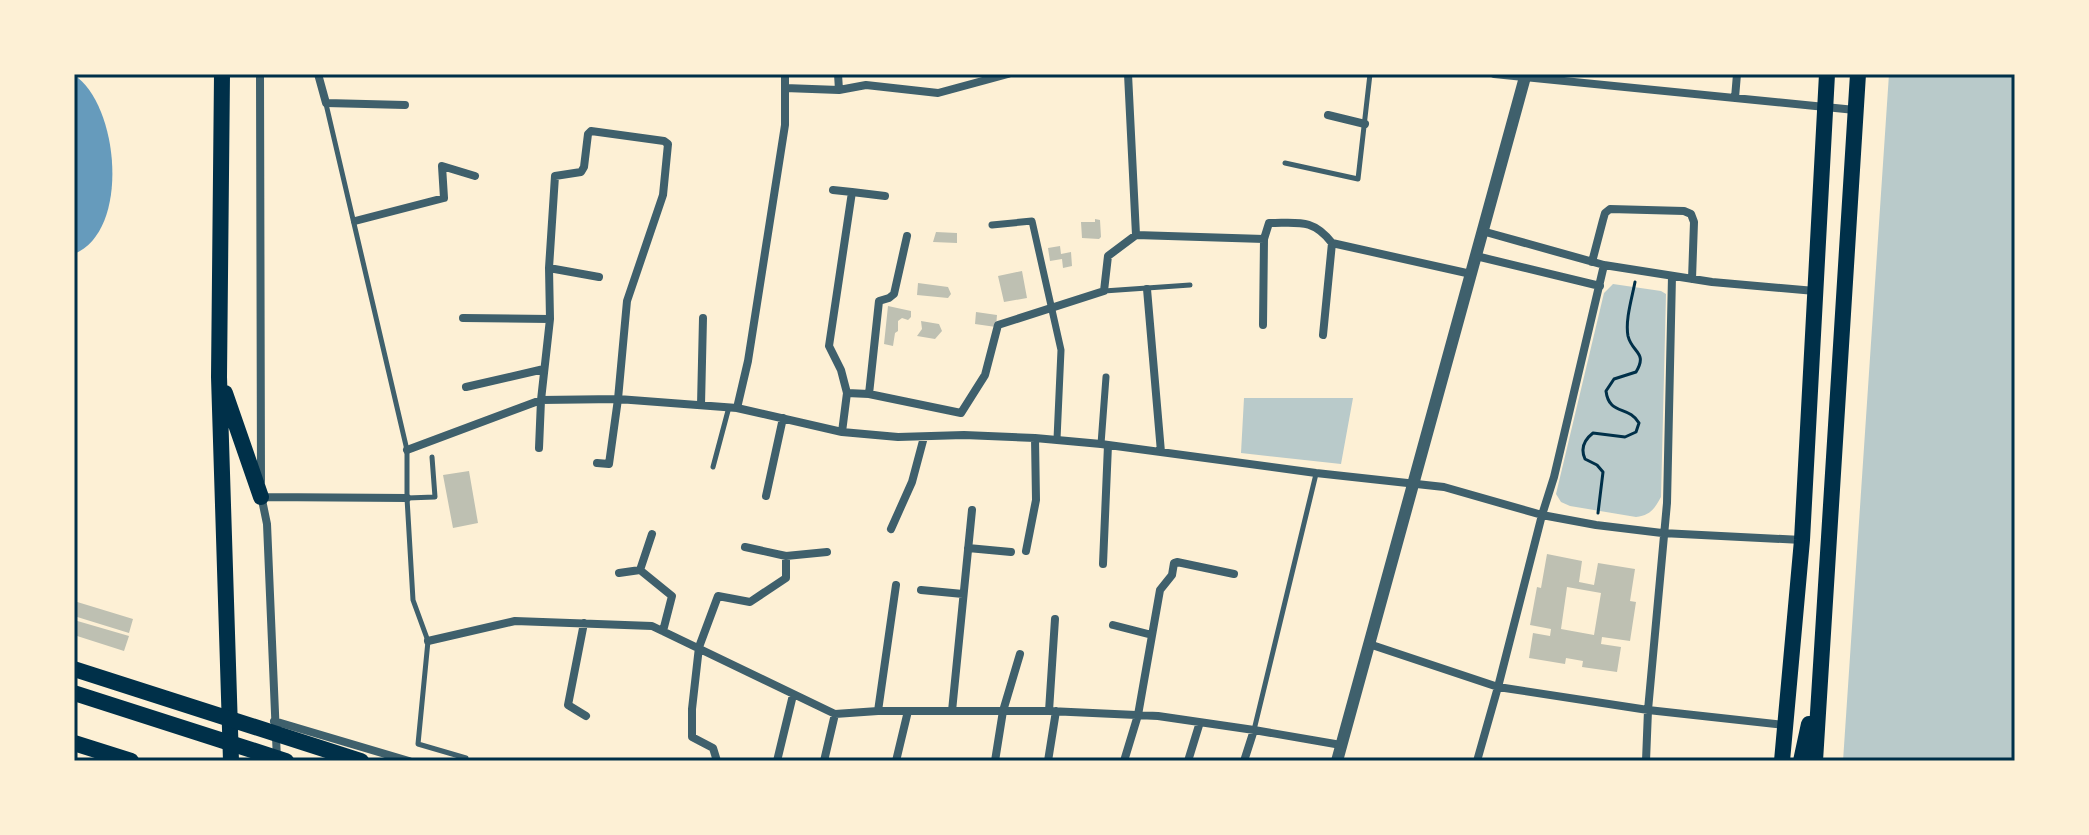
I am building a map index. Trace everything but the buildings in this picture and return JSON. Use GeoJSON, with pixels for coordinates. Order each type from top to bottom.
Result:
{"type":"FeatureCollection","features":[{"type":"Feature","properties":{"kind":"main road"},"geometry":{"type":"LineString","coordinates":[[222,74],[219,377],[231,761]]}},
{"type":"Feature","properties":{"kind":"main road"},"geometry":{"type":"LineString","coordinates":[[1782,761],[1802,540],[1827,74]]}},
{"type":"Feature","properties":{"kind":"main road"},"geometry":{"type":"LineString","coordinates":[[1815,761],[1858,74]]}},
{"type":"Feature","properties":{"kind":"main road"},"geometry":{"type":"LineString","coordinates":[[219,377],[261,497]]}},
{"type":"Feature","properties":{"kind":"main road"},"geometry":{"type":"LineString","coordinates":[[74,669],[361,761]]}},
{"type":"Feature","properties":{"kind":"main road"},"geometry":{"type":"LineString","coordinates":[[1791,669],[1798,761]]}},
{"type":"Feature","properties":{"kind":"main road"},"geometry":{"type":"LineString","coordinates":[[1798,761],[1820,671]]}},
{"type":"Feature","properties":{"kind":"main road"},"geometry":{"type":"LineString","coordinates":[[74,693],[286,761]]}},
{"type":"Feature","properties":{"kind":"main road"},"geometry":{"type":"LineString","coordinates":[[74,743],[131,761]]}},
{"type":"Feature","properties":{"kind":"street"},"geometry":{"type":"LineString","coordinates":[[260,74],[261,497],[267,524],[277,761]]}},
{"type":"Feature","properties":{"kind":"street"},"geometry":{"type":"LineString","coordinates":[[318,74],[326,103],[405,105]]}},
{"type":"Feature","properties":{"kind":"street"},"geometry":{"type":"LineString","coordinates":[[733,408],[748,361],[785,125],[785,74]]}},
{"type":"Feature","properties":{"kind":"street"},"geometry":{"type":"LineString","coordinates":[[838,74],[839,90]]}},
{"type":"Feature","properties":{"kind":"street"},"geometry":{"type":"LineString","coordinates":[[964,74],[965,84]]}},
{"type":"Feature","properties":{"kind":"street"},"geometry":{"type":"LineString","coordinates":[[785,88],[839,90],[866,85],[938,93],[1008,74]]}},
{"type":"Feature","properties":{"kind":"street"},"geometry":{"type":"LineString","coordinates":[[1128,74],[1136,235]]}},
{"type":"Feature","properties":{"kind":"street"},"geometry":{"type":"LineString","coordinates":[[1494,74],[1855,110]]}},
{"type":"Feature","properties":{"kind":"street"},"geometry":{"type":"LineString","coordinates":[[1735,98],[1737,74]]}},
{"type":"Feature","properties":{"kind":"street"},"geometry":{"type":"LineString","coordinates":[[1337,761],[1525,76]]}},
{"type":"Feature","properties":{"kind":"street"},"geometry":{"type":"LineString","coordinates":[[1328,115],[1365,124]]}},
{"type":"Feature","properties":{"kind":"street"},"geometry":{"type":"LineString","coordinates":[[539,448],[550,319],[549,268],[555,176],[581,172],[588,134],[594,131],[662,140],[668,144],[663,195],[627,301],[609,464],[597,463]]}},
{"type":"Feature","properties":{"kind":"street"},"geometry":{"type":"LineString","coordinates":[[355,221],[444,198],[442,166],[475,176]]}},
{"type":"Feature","properties":{"kind":"street"},"geometry":{"type":"LineString","coordinates":[[833,190],[885,196]]}},
{"type":"Feature","properties":{"kind":"street"},"geometry":{"type":"LineString","coordinates":[[842,432],[847,393],[841,370],[829,346],[852,192]]}},
{"type":"Feature","properties":{"kind":"street"},"geometry":{"type":"LineString","coordinates":[[1592,262],[1605,213],[1610,209],[1684,211],[1691,214],[1694,222],[1692,279]]}},
{"type":"Feature","properties":{"kind":"street"},"geometry":{"type":"LineString","coordinates":[[992,225],[1032,221],[1061,350],[1057,439]]}},
{"type":"Feature","properties":{"kind":"street"},"geometry":{"type":"LineString","coordinates":[[1263,325],[1264,239],[1269,223],[1301,223],[1321,228],[1332,243],[1471,274]]}},
{"type":"Feature","properties":{"kind":"street"},"geometry":{"type":"LineString","coordinates":[[1482,231],[1604,265],[1692,279],[1815,291]]}},
{"type":"Feature","properties":{"kind":"street"},"geometry":{"type":"LineString","coordinates":[[847,393],[869,394],[961,413],[985,375],[998,325],[1104,291],[1108,256],[1136,235],[1264,239]]}},
{"type":"Feature","properties":{"kind":"street"},"geometry":{"type":"LineString","coordinates":[[869,394],[879,301],[894,294],[907,236]]}},
{"type":"Feature","properties":{"kind":"street"},"geometry":{"type":"LineString","coordinates":[[1323,335],[1332,243]]}},
{"type":"Feature","properties":{"kind":"street"},"geometry":{"type":"LineString","coordinates":[[1476,256],[1600,286]]}},
{"type":"Feature","properties":{"kind":"street"},"geometry":{"type":"LineString","coordinates":[[1477,761],[1554,477],[1604,265]]}},
{"type":"Feature","properties":{"kind":"street"},"geometry":{"type":"LineString","coordinates":[[549,268],[599,277]]}},
{"type":"Feature","properties":{"kind":"street"},"geometry":{"type":"LineString","coordinates":[[1646,761],[1662,533],[1667,503],[1672,276]]}},
{"type":"Feature","properties":{"kind":"street"},"geometry":{"type":"LineString","coordinates":[[1147,289],[1161,452]]}},
{"type":"Feature","properties":{"kind":"street"},"geometry":{"type":"LineString","coordinates":[[463,318],[550,319]]}},
{"type":"Feature","properties":{"kind":"street"},"geometry":{"type":"LineString","coordinates":[[701,405],[703,318]]}},
{"type":"Feature","properties":{"kind":"street"},"geometry":{"type":"LineString","coordinates":[[466,387],[544,369]]}},
{"type":"Feature","properties":{"kind":"street"},"geometry":{"type":"LineString","coordinates":[[1103,564],[1106,377]]}},
{"type":"Feature","properties":{"kind":"street"},"geometry":{"type":"LineString","coordinates":[[407,450],[541,400],[618,399],[733,408],[842,432],[898,437],[964,435],[1057,439],[1316,473],[1413,482],[1444,487],[1542,515],[1596,525],[1662,533],[1802,540]]}},
{"type":"Feature","properties":{"kind":"street"},"geometry":{"type":"LineString","coordinates":[[766,496],[783,418]]}},
{"type":"Feature","properties":{"kind":"street"},"geometry":{"type":"LineString","coordinates":[[891,529],[912,482],[924,437]]}},
{"type":"Feature","properties":{"kind":"street"},"geometry":{"type":"LineString","coordinates":[[1026,551],[1036,500],[1035,438]]}},
{"type":"Feature","properties":{"kind":"street"},"geometry":{"type":"LineString","coordinates":[[261,497],[407,498]]}},
{"type":"Feature","properties":{"kind":"street"},"geometry":{"type":"LineString","coordinates":[[952,711],[972,510]]}},
{"type":"Feature","properties":{"kind":"street"},"geometry":{"type":"LineString","coordinates":[[640,570],[652,534]]}},
{"type":"Feature","properties":{"kind":"street"},"geometry":{"type":"LineString","coordinates":[[745,547],[786,556],[827,552]]}},
{"type":"Feature","properties":{"kind":"street"},"geometry":{"type":"LineString","coordinates":[[968,548],[1011,552]]}},
{"type":"Feature","properties":{"kind":"street"},"geometry":{"type":"LineString","coordinates":[[717,761],[713,748],[692,737],[699,647],[718,596],[750,602],[786,578],[786,556]]}},
{"type":"Feature","properties":{"kind":"street"},"geometry":{"type":"LineString","coordinates":[[1124,761],[1138,715],[1160,590],[1172,575],[1174,563],[1234,574]]}},
{"type":"Feature","properties":{"kind":"street"},"geometry":{"type":"LineString","coordinates":[[619,573],[640,570],[672,596],[663,631]]}},
{"type":"Feature","properties":{"kind":"street"},"geometry":{"type":"LineString","coordinates":[[878,711],[896,585]]}},
{"type":"Feature","properties":{"kind":"street"},"geometry":{"type":"LineString","coordinates":[[921,590],[963,594]]}},
{"type":"Feature","properties":{"kind":"street"},"geometry":{"type":"LineString","coordinates":[[1048,761],[1053,711],[1055,619]]}},
{"type":"Feature","properties":{"kind":"street"},"geometry":{"type":"LineString","coordinates":[[428,641],[515,621],[652,626],[835,714],[878,711],[1053,711],[1138,715],[1341,745]]}},
{"type":"Feature","properties":{"kind":"street"},"geometry":{"type":"LineString","coordinates":[[584,623],[568,705],[586,716]]}},
{"type":"Feature","properties":{"kind":"street"},"geometry":{"type":"LineString","coordinates":[[1113,625],[1152,635]]}},
{"type":"Feature","properties":{"kind":"street"},"geometry":{"type":"LineString","coordinates":[[1369,644],[1498,687],[1648,710],[1784,725]]}},
{"type":"Feature","properties":{"kind":"street"},"geometry":{"type":"LineString","coordinates":[[995,761],[1003,711],[1020,654]]}},
{"type":"Feature","properties":{"kind":"street"},"geometry":{"type":"LineString","coordinates":[[777,761],[793,695]]}},
{"type":"Feature","properties":{"kind":"street"},"geometry":{"type":"LineString","coordinates":[[896,761],[908,711]]}},
{"type":"Feature","properties":{"kind":"street"},"geometry":{"type":"LineString","coordinates":[[824,761],[835,714]]}},
{"type":"Feature","properties":{"kind":"street"},"geometry":{"type":"LineString","coordinates":[[274,721],[409,761]]}},
{"type":"Feature","properties":{"kind":"street"},"geometry":{"type":"LineString","coordinates":[[1188,761],[1200,722]]}},
{"type":"Feature","properties":{"kind":"street"},"geometry":{"type":"LineString","coordinates":[[1244,761],[1254,730]]}},
{"type":"Feature","properties":{"kind":"lane"},"geometry":{"type":"LineString","coordinates":[[1285,163],[1358,179],[1370,74]]}},
{"type":"Feature","properties":{"kind":"lane"},"geometry":{"type":"LineString","coordinates":[[326,103],[407,450],[413,600],[428,641],[418,744],[466,758],[465,761]]}},
{"type":"Feature","properties":{"kind":"lane"},"geometry":{"type":"LineString","coordinates":[[1104,291],[1190,285]]}},
{"type":"Feature","properties":{"kind":"lane"},"geometry":{"type":"LineString","coordinates":[[713,467],[733,408]]}},
{"type":"Feature","properties":{"kind":"lane"},"geometry":{"type":"LineString","coordinates":[[407,498],[435,497],[432,457]]}},
{"type":"Feature","properties":{"kind":"lane"},"geometry":{"type":"LineString","coordinates":[[1254,730],[1316,473]]}},
{"type":"Feature","properties":{"kind":"path"},"geometry":{"type":"LineString","coordinates":[[1596,525],[1603,472],[1585,459],[1583,443],[1593,433],[1625,437],[1636,432],[1638,427],[1633,414],[1609,404],[1606,391],[1614,379],[1636,372],[1641,361],[1628,334],[1637,270]]}},
{"type":"Feature","properties":{"kind":"shaded area"},"geometry":{"type":"Polygon","coordinates":[[[1889,74],[2015,74],[2015,761],[1843,761],[1889,74]]]}},
{"type":"Feature","properties":{"kind":"shaded area"},"geometry":{"type":"Polygon","coordinates":[[[1613,284],[1666,294],[1661,497],[1652,511],[1636,517],[1570,506],[1561,502],[1556,494],[1604,293],[1613,284]]]}},
{"type":"Feature","properties":{"kind":"shaded area"},"geometry":{"type":"Polygon","coordinates":[[[1244,398],[1353,398],[1341,464],[1241,453],[1244,398]]]}},
{"type":"Feature","properties":{"kind":"water"},"geometry":{"type":"Polygon","coordinates":[[[74,75],[89,90],[101,112],[109,138],[112,167],[111,195],[104,220],[92,241],[74,254],[74,75]]]}}]}
